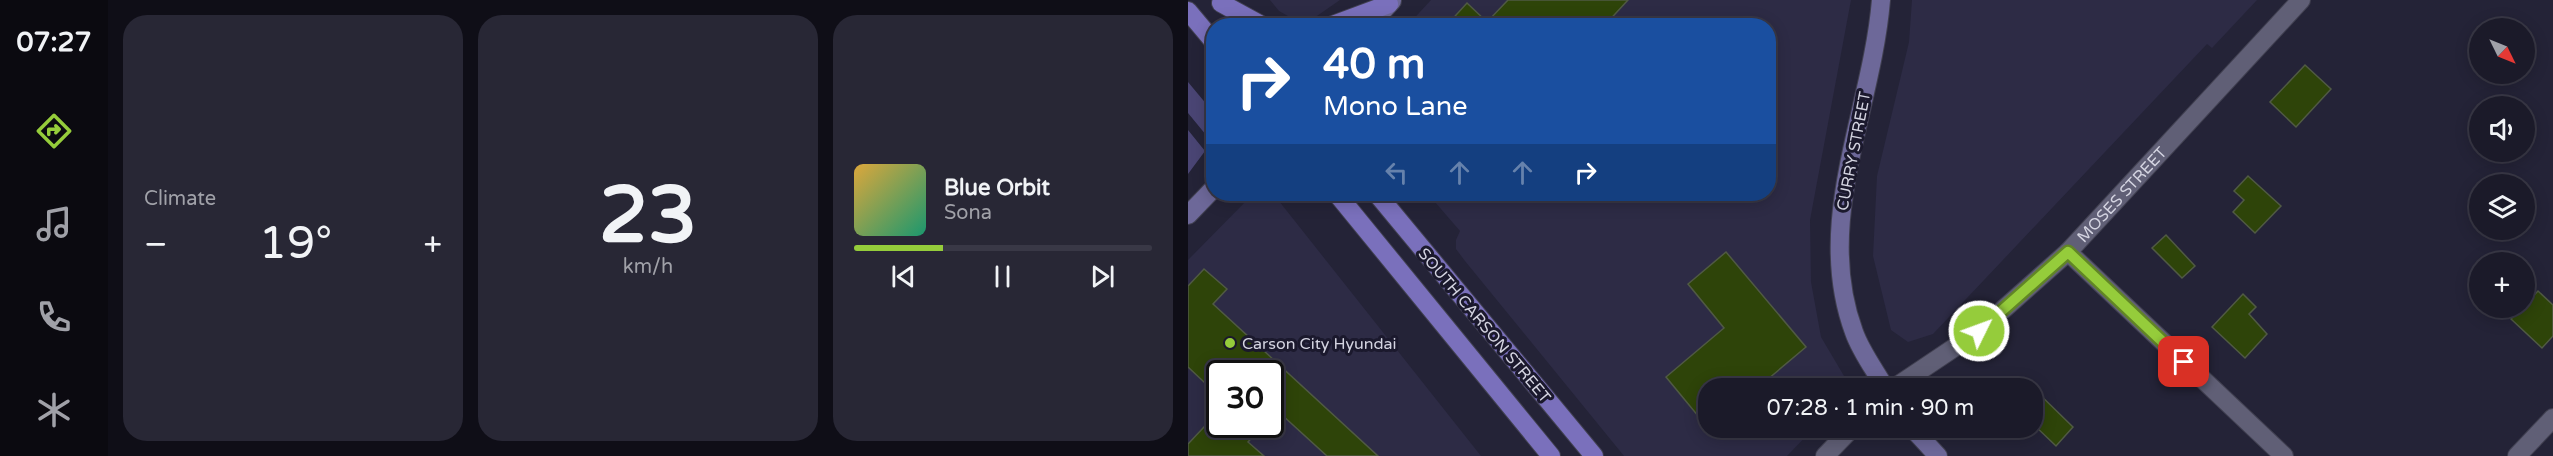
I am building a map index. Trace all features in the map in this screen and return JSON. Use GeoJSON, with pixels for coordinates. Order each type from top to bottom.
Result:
{"type":"FeatureCollection","features":[{"type":"Feature","properties":{"kind":"main road"},"geometry":{"type":"LineString","coordinates":[[1220,1],[1234,18]]}},
{"type":"Feature","properties":{"kind":"main road"},"geometry":{"type":"LineString","coordinates":[[1220,1],[1249,18]]}},
{"type":"Feature","properties":{"kind":"main road"},"geometry":{"type":"LineString","coordinates":[[1350,18],[1391,2]]}},
{"type":"Feature","properties":{"kind":"main road"},"geometry":{"type":"LineString","coordinates":[[1188,11],[1206,32]]}},
{"type":"Feature","properties":{"kind":"main road","name":"SOUTH CARSON STREET"},"geometry":{"type":"LineString","coordinates":[[1343,201],[1551,456]]}},
{"type":"Feature","properties":{"kind":"main road","name":"SOUTH CARSON STREET"},"geometry":{"type":"LineString","coordinates":[[1383,201],[1594,456]]}},
{"type":"Feature","properties":{"kind":"street","name":"CURRY STREET"},"geometry":{"type":"LineString","coordinates":[[1880,378],[1855,333],[1843,292],[1840,221],[1881,0]]}},
{"type":"Feature","properties":{"kind":"street","name":"MOSES STREET"},"geometry":{"type":"LineString","coordinates":[[1909,378],[1979,331],[2068,252],[2301,0]]}},
{"type":"Feature","properties":{"kind":"street"},"geometry":{"type":"LineString","coordinates":[[1376,18],[1391,2]]}},
{"type":"Feature","properties":{"kind":"street"},"geometry":{"type":"LineString","coordinates":[[1188,215],[1206,196]]}},
{"type":"Feature","properties":{"kind":"street"},"geometry":{"type":"LineString","coordinates":[[2068,252],[2284,456]]}},
{"type":"Feature","properties":{"kind":"street"},"geometry":{"type":"LineString","coordinates":[[2517,456],[2553,418]]}},
{"type":"Feature","properties":{"kind":"street"},"geometry":{"type":"LineString","coordinates":[[1825,456],[1842,438]]}},
{"type":"Feature","properties":{"kind":"street"},"geometry":{"type":"LineString","coordinates":[[1921,438],[1938,456]]}},
{"type":"Feature","properties":{"kind":"shaded area"},"geometry":{"type":"Polygon","coordinates":[[[1270,0],[1340,0],[1314,18],[1302,18],[1288,16],[1279,11],[1270,0]]]}},
{"type":"Feature","properties":{"kind":"shaded area"},"geometry":{"type":"Polygon","coordinates":[[[1431,0],[1851,0],[1810,220],[1811,282],[1821,337],[1845,378],[1698,378],[1698,438],[1804,438],[1787,456],[1624,456],[1465,261],[1456,249],[1456,240],[1460,231],[1434,201],[1776,201],[1776,18],[1414,18],[1431,0]]]}},
{"type":"Feature","properties":{"kind":"shaded area"},"geometry":{"type":"Polygon","coordinates":[[[1912,0],[2257,0],[2212,48],[2207,44],[1933,334],[1908,342],[1891,330],[1873,256],[1877,176],[1909,42],[1912,0]]]}},
{"type":"Feature","properties":{"kind":"shaded area"},"geometry":{"type":"Polygon","coordinates":[[[1188,82],[1206,104],[1204,121],[1206,135],[1188,113],[1188,82]]]}},
{"type":"Feature","properties":{"kind":"shaded area"},"geometry":{"type":"Polygon","coordinates":[[[1188,130],[1205,151],[1188,174],[1188,130]]]}},
{"type":"Feature","properties":{"kind":"shaded area"},"geometry":{"type":"Polygon","coordinates":[[[1246,201],[1279,201],[1481,456],[1188,456],[1188,260],[1246,201]]]}},
{"type":"Feature","properties":{"kind":"building"},"geometry":{"type":"Polygon","coordinates":[[[1508,0],[1628,0],[1611,18],[1491,18],[1508,0]]]}},
{"type":"Feature","properties":{"kind":"building"},"geometry":{"type":"Polygon","coordinates":[[[1467,3],[1483,18],[1453,18],[1467,3]]]}},
{"type":"Feature","properties":{"kind":"building"},"geometry":{"type":"Polygon","coordinates":[[[2305,65],[2331,89],[2296,127],[2270,102],[2305,65]]]}},
{"type":"Feature","properties":{"kind":"building"},"geometry":{"type":"Polygon","coordinates":[[[2248,176],[2281,206],[2255,233],[2233,212],[2244,200],[2234,191],[2248,176]]]}},
{"type":"Feature","properties":{"kind":"building"},"geometry":{"type":"Polygon","coordinates":[[[2166,235],[2195,266],[2182,278],[2152,248],[2166,235]]]}},
{"type":"Feature","properties":{"kind":"building"},"geometry":{"type":"Polygon","coordinates":[[[1726,252],[1806,347],[1769,378],[1698,378],[1698,416],[1666,377],[1724,328],[1688,284],[1726,252]]]}},
{"type":"Feature","properties":{"kind":"building"},"geometry":{"type":"Polygon","coordinates":[[[1204,269],[1227,289],[1213,304],[1274,360],[1206,360],[1206,384],[1188,367],[1188,286],[1204,269]]]}},
{"type":"Feature","properties":{"kind":"building"},"geometry":{"type":"Polygon","coordinates":[[[2538,291],[2553,305],[2553,336],[2542,348],[2511,319],[2535,318],[2535,294],[2538,291]]]}},
{"type":"Feature","properties":{"kind":"building"},"geometry":{"type":"Polygon","coordinates":[[[2243,294],[2256,307],[2249,314],[2267,334],[2245,358],[2212,327],[2243,294]]]}},
{"type":"Feature","properties":{"kind":"building"},"geometry":{"type":"Polygon","coordinates":[[[1284,369],[1378,456],[1327,456],[1284,417],[1284,369]]]}},
{"type":"Feature","properties":{"kind":"building"},"geometry":{"type":"Polygon","coordinates":[[[2043,398],[2073,427],[2056,446],[2043,434],[2043,398]]]}},
{"type":"Feature","properties":{"kind":"building"},"geometry":{"type":"Polygon","coordinates":[[[1206,425],[1206,438],[1252,438],[1248,442],[1264,456],[1188,456],[1188,444],[1206,425]]]}},
{"type":"Feature","properties":{"kind":"place","name":"Carson City Hyundai"},"geometry":{"type":"Point","coordinates":[1230,343]}},
{"type":"Feature","properties":{"kind":"route"},"geometry":{"type":"LineString","coordinates":[[1979,331],[2068,252],[2184,362]]}}]}
